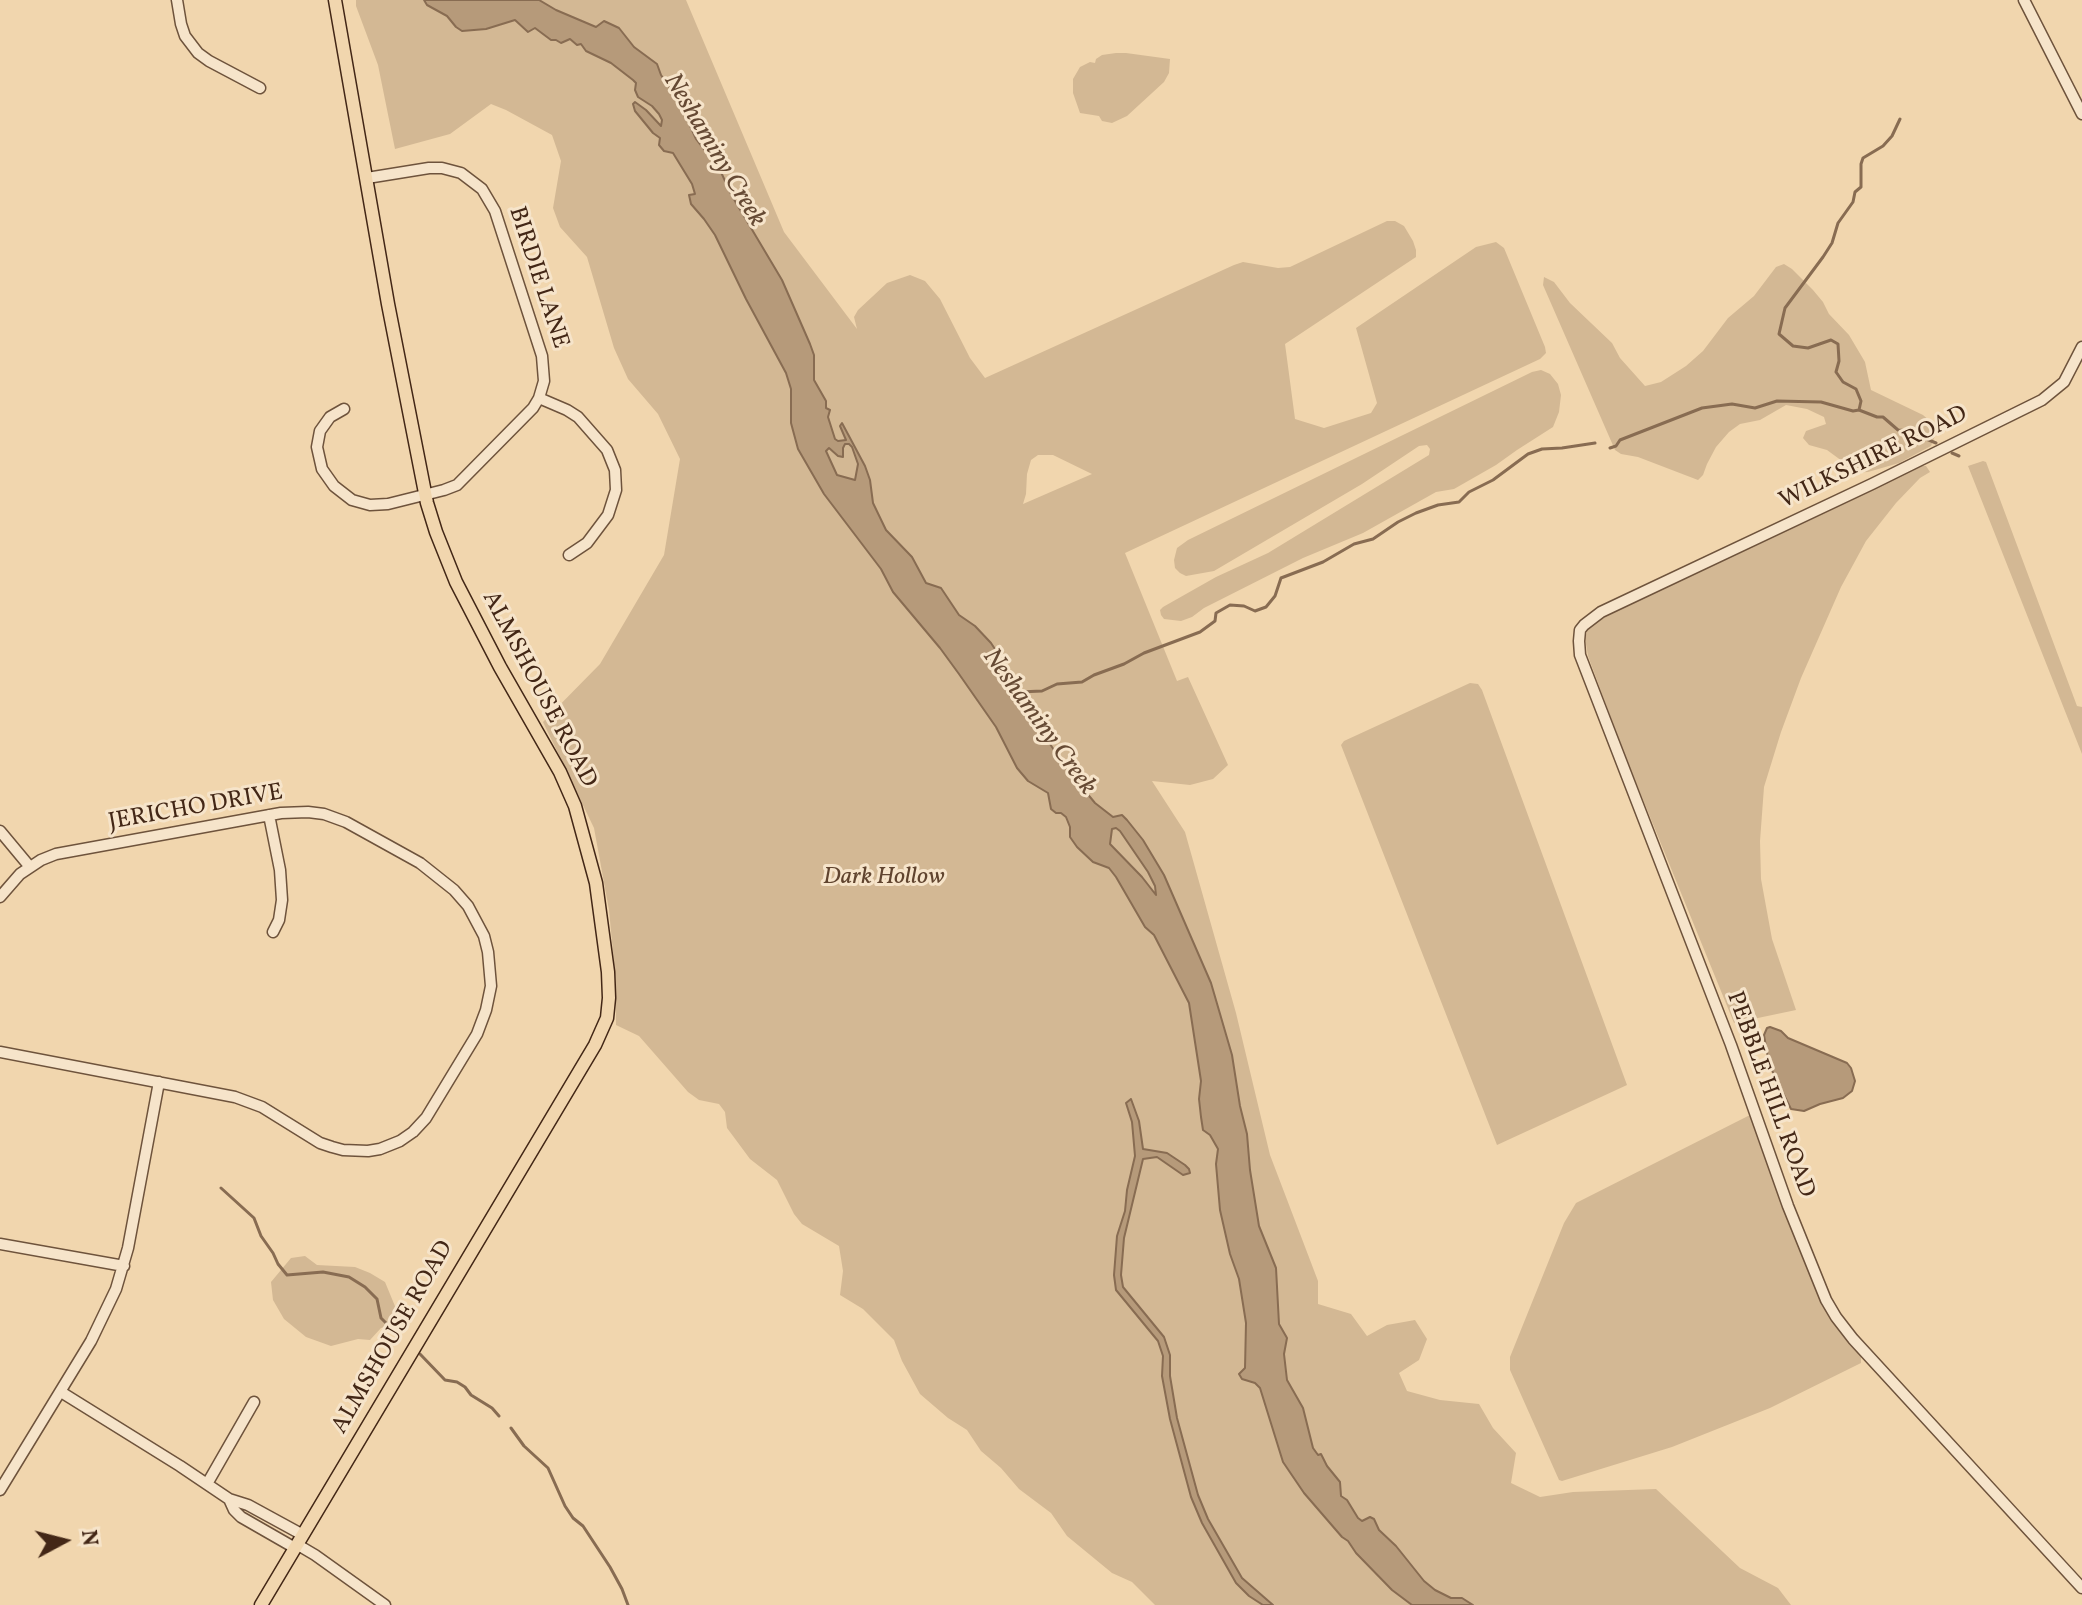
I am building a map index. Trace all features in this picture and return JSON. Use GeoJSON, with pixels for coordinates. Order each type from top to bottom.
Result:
{"type":"FeatureCollection","features":[{"type":"Feature","properties":{"kind":"main road","name":"ALMSHOUSE ROAD"},"geometry":{"type":"LineString","coordinates":[[261,1605],[588,1057],[600,1035],[610,987],[596,883],[575,806],[560,772],[456,582],[425,495],[335,0]]}},
{"type":"Feature","properties":{"kind":"street"},"geometry":{"type":"LineString","coordinates":[[177,0],[185,36],[198,53],[260,88]]}},
{"type":"Feature","properties":{"kind":"street"},"geometry":{"type":"LineString","coordinates":[[2024,0],[2081,109]]}},
{"type":"Feature","properties":{"kind":"street","name":"BIRDIE LANE"},"geometry":{"type":"LineString","coordinates":[[367,178],[429,168],[448,169],[468,176],[487,195],[542,356],[544,374],[539,398]]}},
{"type":"Feature","properties":{"kind":"street","name":"WILKSHIRE ROAD"},"geometry":{"type":"LineString","coordinates":[[1661,583],[2027,409],[2058,388],[2082,347]]}},
{"type":"Feature","properties":{"kind":"street"},"geometry":{"type":"LineString","coordinates":[[344,409],[325,422],[318,439],[317,455],[320,466],[334,486],[352,500],[370,505],[388,504],[450,489],[460,483],[531,411],[539,398],[578,417],[607,450],[615,470],[616,490],[608,515],[587,543],[569,555]]}},
{"type":"Feature","properties":{"kind":"street","name":"PEBBLE HILL ROAD"},"geometry":{"type":"LineString","coordinates":[[1661,583],[1587,621],[1579,636],[1580,655],[1731,1045],[1818,1282],[1836,1317],[1853,1339],[2082,1588]]}},
{"type":"Feature","properties":{"kind":"street","name":"JERICHO DRIVE"},"geometry":{"type":"LineString","coordinates":[[0,897],[30,867],[56,854],[269,815],[293,812],[324,814],[346,822],[420,863],[454,890],[477,921],[488,952],[491,986],[477,1034],[426,1118],[400,1141],[380,1149],[355,1151],[320,1143],[250,1101],[0,1052]]}},
{"type":"Feature","properties":{"kind":"street"},"geometry":{"type":"LineString","coordinates":[[269,815],[280,870],[282,900],[279,920],[273,932]]}},
{"type":"Feature","properties":{"kind":"street"},"geometry":{"type":"LineString","coordinates":[[0,831],[30,867]]}},
{"type":"Feature","properties":{"kind":"street"},"geometry":{"type":"LineString","coordinates":[[0,1490],[91,1341],[116,1289],[124,1266],[159,1082]]}},
{"type":"Feature","properties":{"kind":"street"},"geometry":{"type":"LineString","coordinates":[[0,1244],[124,1266]]}},
{"type":"Feature","properties":{"kind":"street"},"geometry":{"type":"LineString","coordinates":[[61,1392],[229,1499],[241,1517],[299,1543],[385,1605]]}},
{"type":"Feature","properties":{"kind":"street"},"geometry":{"type":"LineString","coordinates":[[207,1484],[254,1402]]}},
{"type":"Feature","properties":{"kind":"green space","name":"Dark Hollow"},"geometry":{"type":"Polygon","coordinates":[[[356,0],[686,0],[784,232],[857,329],[854,317],[858,310],[887,283],[910,275],[925,281],[940,299],[970,358],[985,378],[1234,265],[1243,262],[1290,267],[1387,221],[1395,221],[1404,226],[1413,241],[1416,257],[1285,344],[1295,419],[1324,428],[1371,413],[1377,403],[1356,328],[1476,247],[1496,242],[1504,248],[1545,347],[1546,353],[1540,359],[1125,553],[1177,681],[1188,677],[1228,765],[1213,779],[1190,785],[1152,781],[1185,832],[1236,1013],[1270,1155],[1318,1281],[1318,1304],[1351,1314],[1367,1336],[1387,1325],[1415,1320],[1427,1339],[1419,1360],[1399,1373],[1407,1391],[1440,1400],[1479,1404],[1493,1428],[1516,1453],[1511,1483],[1540,1497],[1573,1492],[1656,1489],[1740,1568],[1778,1588],[1791,1605],[1155,1605],[1132,1582],[1112,1573],[1067,1536],[1051,1513],[1019,1489],[981,1451],[967,1430],[920,1394],[894,1340],[863,1309],[840,1295],[843,1271],[839,1246],[802,1224],[777,1180],[750,1159],[727,1128],[725,1112],[719,1104],[699,1100],[688,1092],[639,1036],[616,1025],[616,984],[609,910],[594,828],[543,722],[600,664],[664,555],[680,459],[658,414],[628,379],[614,348],[587,257],[560,227],[553,208],[561,161],[552,135],[491,104],[450,134],[395,149],[378,65],[356,0]],[[1038,455],[1031,460],[1023,504],[1092,474],[1053,455],[1038,455]]]}},
{"type":"Feature","properties":{"kind":"green space"},"geometry":{"type":"Polygon","coordinates":[[[1116,53],[1170,59],[1169,73],[1164,82],[1127,116],[1112,123],[1102,121],[1099,116],[1080,113],[1073,93],[1073,79],[1080,67],[1095,63],[1102,55],[1116,53]]]}},
{"type":"Feature","properties":{"kind":"green space"},"geometry":{"type":"Polygon","coordinates":[[[1784,264],[1813,290],[1829,314],[1849,335],[1865,362],[1871,390],[1923,415],[1931,422],[1935,436],[1931,446],[1899,463],[1852,473],[1827,450],[1809,445],[1803,438],[1806,431],[1826,424],[1824,417],[1807,409],[1786,405],[1760,420],[1740,424],[1729,432],[1716,447],[1698,480],[1615,450],[1543,285],[1544,277],[1554,282],[1570,303],[1612,343],[1620,358],[1645,386],[1661,382],[1686,366],[1703,351],[1728,318],[1754,296],[1776,267],[1784,264]]]}},
{"type":"Feature","properties":{"kind":"green space"},"geometry":{"type":"Polygon","coordinates":[[[1541,370],[1550,374],[1558,384],[1561,395],[1553,427],[1496,465],[1454,489],[1436,492],[1363,533],[1303,558],[1192,617],[1181,621],[1164,619],[1161,615],[1163,607],[1216,577],[1268,553],[1429,455],[1430,449],[1427,445],[1419,446],[1362,484],[1214,571],[1186,576],[1175,568],[1177,548],[1188,540],[1541,370]]]}},
{"type":"Feature","properties":{"kind":"green space"},"geometry":{"type":"Polygon","coordinates":[[[1986,462],[2077,706],[2082,707],[2082,754],[1968,466],[1986,462]]]}},
{"type":"Feature","properties":{"kind":"green space"},"geometry":{"type":"Polygon","coordinates":[[[1926,466],[1930,472],[1896,503],[1866,541],[1841,587],[1801,678],[1764,787],[1761,879],[1772,939],[1796,1010],[1734,1023],[1624,753],[1588,656],[1585,638],[1589,625],[1926,466]]]}},
{"type":"Feature","properties":{"kind":"green space"},"geometry":{"type":"Polygon","coordinates":[[[1470,683],[1478,684],[1482,690],[1627,1085],[1497,1145],[1341,745],[1470,683]]]}},
{"type":"Feature","properties":{"kind":"green space"},"geometry":{"type":"Polygon","coordinates":[[[1750,1115],[1802,1253],[1861,1353],[1861,1363],[1770,1408],[1672,1447],[1559,1480],[1510,1370],[1510,1357],[1564,1223],[1576,1203],[1750,1115]]]}},
{"type":"Feature","properties":{"kind":"green space"},"geometry":{"type":"Polygon","coordinates":[[[305,1256],[317,1265],[355,1267],[385,1282],[397,1311],[393,1325],[381,1328],[370,1340],[358,1339],[331,1346],[306,1337],[284,1319],[273,1300],[271,1282],[291,1258],[305,1256]]]}},
{"type":"Feature","properties":{"kind":"water","name":"Neshaminy Creek"},"geometry":{"type":"Polygon","coordinates":[[[424,0],[539,0],[596,27],[604,21],[619,28],[634,47],[657,64],[679,101],[696,139],[720,170],[782,280],[814,355],[814,380],[826,401],[826,408],[830,410],[828,417],[835,439],[846,440],[840,426],[842,423],[865,466],[873,503],[886,530],[912,557],[926,583],[941,588],[959,615],[991,643],[1008,669],[1014,696],[1041,726],[1066,768],[1095,803],[1113,817],[1122,815],[1127,820],[1164,875],[1211,983],[1232,1055],[1247,1134],[1259,1226],[1276,1268],[1279,1324],[1287,1338],[1284,1354],[1287,1380],[1303,1408],[1313,1448],[1318,1455],[1321,1454],[1340,1482],[1341,1496],[1358,1518],[1362,1521],[1370,1517],[1374,1519],[1379,1530],[1435,1590],[1451,1598],[1462,1598],[1473,1605],[1412,1605],[1392,1590],[1304,1493],[1283,1462],[1260,1388],[1242,1379],[1239,1374],[1245,1368],[1246,1323],[1239,1279],[1220,1210],[1216,1164],[1218,1149],[1203,1130],[1199,1099],[1201,1081],[1189,1003],[1154,935],[1145,927],[1116,877],[1109,868],[1093,862],[1077,847],[1070,837],[1066,817],[1051,809],[1048,793],[1028,781],[1017,768],[996,727],[959,674],[893,592],[881,569],[824,494],[798,449],[791,423],[791,389],[786,373],[715,235],[691,204],[689,195],[695,194],[692,184],[673,153],[664,151],[659,145],[660,138],[635,111],[633,104],[635,102],[646,110],[661,126],[659,114],[638,97],[633,80],[611,63],[586,51],[581,44],[577,45],[570,39],[561,43],[551,40],[535,28],[528,32],[515,20],[486,29],[462,31],[447,16],[424,0]],[[845,444],[843,457],[829,448],[826,451],[837,475],[855,480],[858,464],[852,447],[845,444]],[[1116,828],[1112,829],[1110,844],[1156,895],[1148,872],[1116,828]]]}},
{"type":"Feature","properties":{"kind":"water"},"geometry":{"type":"Polygon","coordinates":[[[1770,1027],[1847,1063],[1855,1081],[1852,1091],[1843,1098],[1804,1111],[1791,1109],[1767,1053],[1764,1035],[1770,1027]]]}},
{"type":"Feature","properties":{"kind":"water"},"geometry":{"type":"Polygon","coordinates":[[[1131,1099],[1139,1121],[1143,1149],[1167,1153],[1185,1165],[1190,1173],[1183,1175],[1157,1157],[1143,1159],[1124,1238],[1123,1287],[1164,1337],[1170,1355],[1177,1418],[1198,1495],[1208,1519],[1242,1578],[1273,1605],[1263,1605],[1236,1583],[1202,1523],[1191,1497],[1170,1419],[1162,1376],[1163,1356],[1158,1341],[1116,1290],[1117,1236],[1135,1156],[1132,1122],[1126,1103],[1131,1099]]]}},
{"type":"Feature","properties":{"kind":"waterway"},"geometry":{"type":"LineString","coordinates":[[1859,410],[1861,401],[1856,389],[1843,382],[1836,372],[1838,344],[1831,340],[1808,348],[1793,346],[1779,334],[1785,308],[1832,243],[1838,223],[1861,187],[1863,158],[1883,146],[1900,119]]}},
{"type":"Feature","properties":{"kind":"waterway"},"geometry":{"type":"LineString","coordinates":[[1610,448],[1620,440],[1702,408],[1732,404],[1755,408],[1777,401],[1821,402],[1859,410],[1883,417],[1898,430],[1911,431],[1936,443]]}},
{"type":"Feature","properties":{"kind":"waterway","name":"Neshaminy Creek"},"geometry":{"type":"LineString","coordinates":[[1011,696],[1019,692],[1042,691],[1057,684],[1082,682],[1144,653],[1200,632],[1215,621],[1216,613],[1230,605],[1255,611],[1266,607],[1275,596],[1281,578],[1323,562],[1354,544],[1373,539],[1416,513],[1459,502],[1469,492],[1493,480],[1528,454],[1542,449],[1595,443]]}},
{"type":"Feature","properties":{"kind":"waterway"},"geometry":{"type":"LineString","coordinates":[[1952,453],[1959,456]]}},
{"type":"Feature","properties":{"kind":"waterway"},"geometry":{"type":"LineString","coordinates":[[221,1188],[254,1218],[261,1236],[287,1275],[323,1272],[349,1277],[377,1299],[381,1318],[400,1337]]}},
{"type":"Feature","properties":{"kind":"waterway"},"geometry":{"type":"LineString","coordinates":[[420,1354],[445,1380],[465,1387],[499,1416]]}},
{"type":"Feature","properties":{"kind":"waterway"},"geometry":{"type":"LineString","coordinates":[[511,1428],[524,1446],[548,1468],[565,1506],[583,1526],[610,1567],[628,1605]]}}]}
